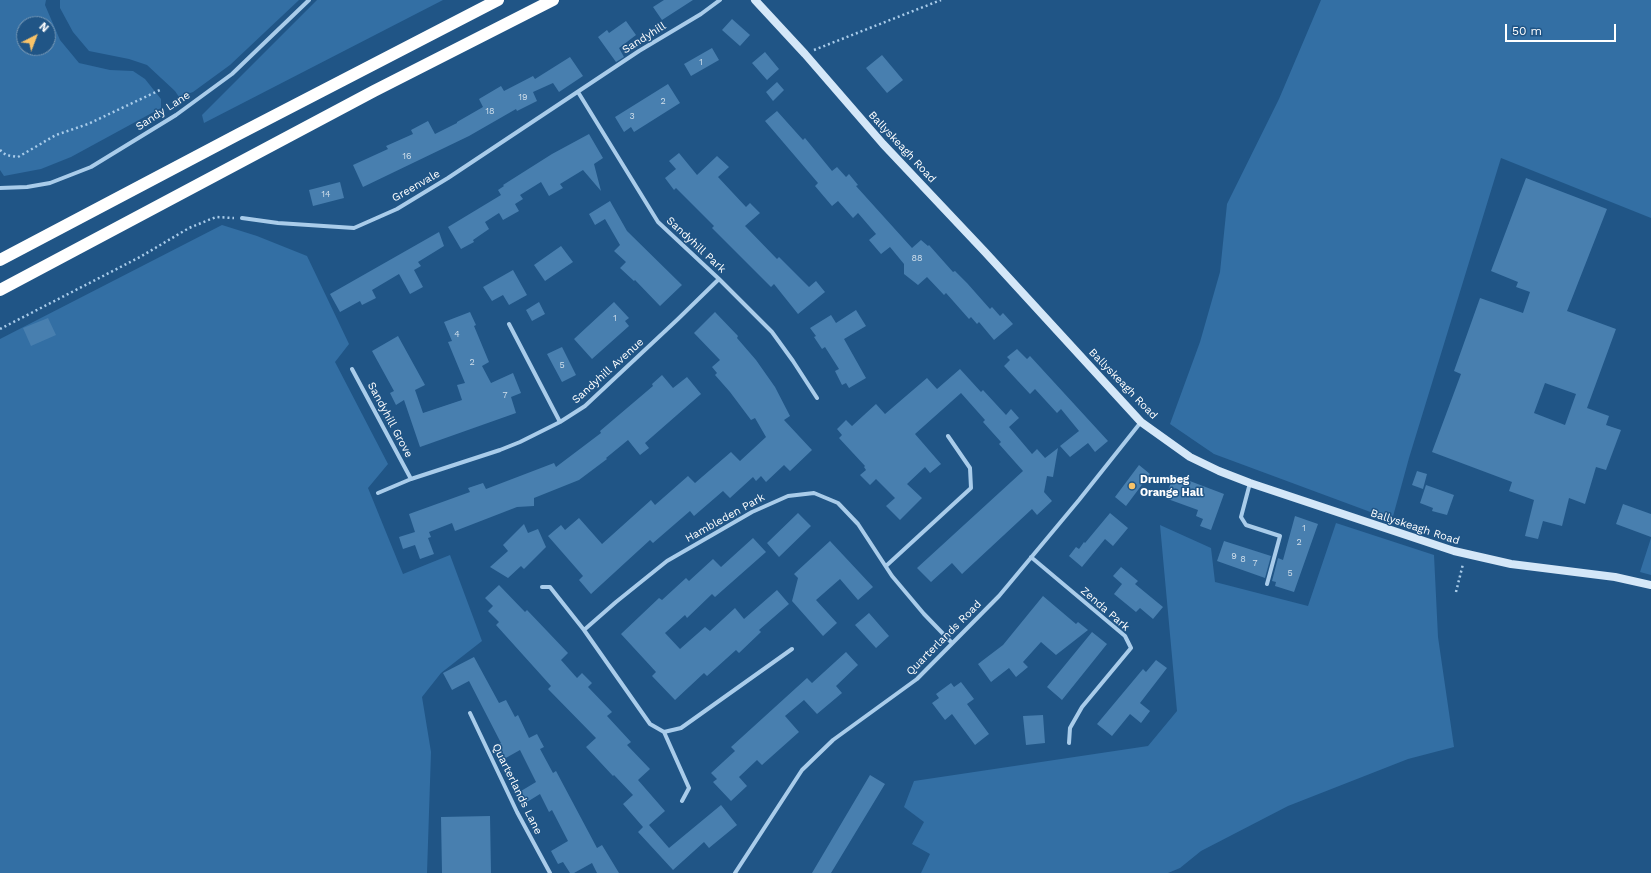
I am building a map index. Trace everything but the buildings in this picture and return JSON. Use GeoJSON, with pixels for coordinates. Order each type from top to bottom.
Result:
{"type":"FeatureCollection","features":[{"type":"Feature","properties":{"kind":"highway"},"geometry":{"type":"LineString","coordinates":[[0,260],[498,0]]}},
{"type":"Feature","properties":{"kind":"highway"},"geometry":{"type":"LineString","coordinates":[[0,290],[374,91],[553,0]]}},
{"type":"Feature","properties":{"kind":"highway"},"geometry":{"type":"LineString","coordinates":[[0,295],[58,260]]}},
{"type":"Feature","properties":{"kind":"main road","name":"Ballyskeagh Road"},"geometry":{"type":"LineString","coordinates":[[755,0],[805,54],[883,144],[980,246],[1141,422],[1190,457],[1219,471],[1250,483],[1465,554],[1511,564],[1615,577],[1651,585]]}},
{"type":"Feature","properties":{"kind":"street","name":"Sandy Lane"},"geometry":{"type":"LineString","coordinates":[[0,188],[27,187],[50,183],[91,167],[170,119],[232,74],[309,0]]}},
{"type":"Feature","properties":{"kind":"street","name":"Sandyhill"},"geometry":{"type":"LineString","coordinates":[[578,92],[720,0]]}},
{"type":"Feature","properties":{"kind":"street","name":"Greenvale"},"geometry":{"type":"LineString","coordinates":[[242,218],[278,223],[354,228],[397,209],[448,178],[578,92]]}},
{"type":"Feature","properties":{"kind":"street","name":"Sandyhill Park"},"geometry":{"type":"LineString","coordinates":[[578,92],[658,222],[719,279],[772,332],[793,360],[817,398]]}},
{"type":"Feature","properties":{"kind":"street","name":"Sandyhill Avenue"},"geometry":{"type":"LineString","coordinates":[[378,493],[411,479],[500,450],[520,442],[560,422],[585,406],[719,279]]}},
{"type":"Feature","properties":{"kind":"street"},"geometry":{"type":"LineString","coordinates":[[509,324],[560,422]]}},
{"type":"Feature","properties":{"kind":"street","name":"Sandyhill Grove"},"geometry":{"type":"LineString","coordinates":[[352,369],[411,479]]}},
{"type":"Feature","properties":{"kind":"street","name":"Quarterlands Road"},"geometry":{"type":"LineString","coordinates":[[735,873],[802,770],[833,740],[917,680],[999,596],[1141,422]]}},
{"type":"Feature","properties":{"kind":"street"},"geometry":{"type":"LineString","coordinates":[[886,566],[971,488],[970,468],[948,436]]}},
{"type":"Feature","properties":{"kind":"street"},"geometry":{"type":"LineString","coordinates":[[1250,483],[1241,517],[1246,525],[1280,536],[1267,584]]}},
{"type":"Feature","properties":{"kind":"street","name":"Hambleden Park"},"geometry":{"type":"LineString","coordinates":[[584,630],[667,561],[752,512],[788,496],[814,493],[838,503],[858,524],[886,566],[924,614],[952,643]]}},
{"type":"Feature","properties":{"kind":"street","name":"Zenda Park"},"geometry":{"type":"LineString","coordinates":[[1031,557],[1125,636],[1131,648],[1082,707],[1070,728],[1069,743]]}},
{"type":"Feature","properties":{"kind":"street"},"geometry":{"type":"LineString","coordinates":[[542,587],[550,587],[584,630],[650,724],[664,732],[689,788],[682,801]]}},
{"type":"Feature","properties":{"kind":"street"},"geometry":{"type":"LineString","coordinates":[[664,732],[681,728],[792,650]]}},
{"type":"Feature","properties":{"kind":"street","name":"Quarterlands Lane"},"geometry":{"type":"LineString","coordinates":[[470,713],[517,812],[550,873]]}},
{"type":"Feature","properties":{"kind":"path"},"geometry":{"type":"LineString","coordinates":[[805,54],[940,0]]}},
{"type":"Feature","properties":{"kind":"path"},"geometry":{"type":"LineString","coordinates":[[0,150],[6,155],[18,157],[56,136],[88,124],[160,90]]}},
{"type":"Feature","properties":{"kind":"path"},"geometry":{"type":"LineString","coordinates":[[0,329],[140,257],[189,228],[216,217],[242,218]]}},
{"type":"Feature","properties":{"kind":"path"},"geometry":{"type":"LineString","coordinates":[[1456,592],[1465,554]]}},
{"type":"Feature","properties":{"kind":"shaded area"},"geometry":{"type":"Polygon","coordinates":[[[0,0],[46,0],[45,5],[50,16],[16,16],[16,56],[56,56],[56,31],[60,40],[79,63],[110,70],[133,71],[145,79],[161,99],[161,108],[71,157],[41,169],[4,176],[0,170],[0,0]]]}},
{"type":"Feature","properties":{"kind":"shaded area"},"geometry":{"type":"Polygon","coordinates":[[[60,0],[299,0],[230,65],[193,92],[179,97],[175,91],[147,65],[129,59],[89,51],[73,32],[60,8],[60,0]]]}},
{"type":"Feature","properties":{"kind":"shaded area"},"geometry":{"type":"Polygon","coordinates":[[[317,0],[443,0],[204,123],[202,115],[317,0]]]}},
{"type":"Feature","properties":{"kind":"shaded area"},"geometry":{"type":"Polygon","coordinates":[[[1321,0],[1651,0],[1651,218],[1501,158],[1409,458],[1392,520],[1214,454],[1170,424],[1200,342],[1220,272],[1227,204],[1279,99],[1321,0]]]}},
{"type":"Feature","properties":{"kind":"shaded area"},"geometry":{"type":"Polygon","coordinates":[[[222,225],[257,236],[307,256],[349,344],[335,362],[388,464],[368,488],[403,574],[450,555],[482,641],[441,673],[422,697],[431,752],[427,873],[0,873],[0,339],[222,225]]]}},
{"type":"Feature","properties":{"kind":"shaded area"},"geometry":{"type":"Polygon","coordinates":[[[1336,523],[1434,555],[1438,637],[1454,747],[1408,759],[1288,806],[1201,851],[1180,868],[1168,873],[921,873],[930,854],[912,844],[924,822],[904,807],[914,781],[1148,746],[1177,711],[1160,525],[1211,548],[1215,582],[1308,606],[1336,523]]]}},
{"type":"Feature","properties":{"kind":"shaded area"},"geometry":{"type":"Polygon","coordinates":[[[1651,538],[1651,575],[1640,572],[1651,538]]]}},
{"type":"Feature","properties":{"kind":"place","name":"Drumbeg Orange Hall"},"geometry":{"type":"Point","coordinates":[1132,486]}}]}
